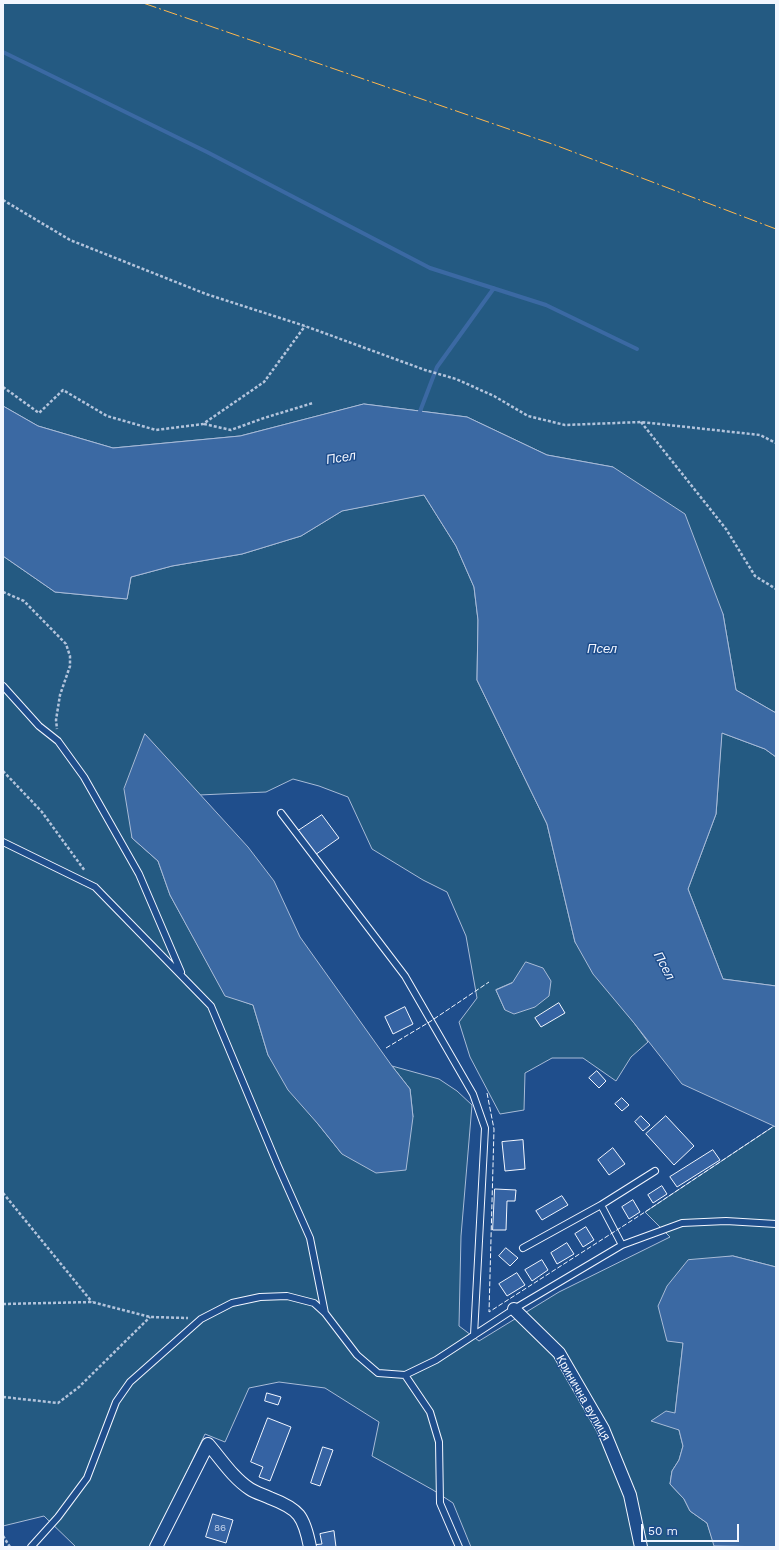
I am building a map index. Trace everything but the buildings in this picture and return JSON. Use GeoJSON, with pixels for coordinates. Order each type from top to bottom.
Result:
{"type":"FeatureCollection","features":[{"type":"Feature","properties":{"kind":"street","name":"Кринична вулиця"},"geometry":{"type":"LineString","coordinates":[[514,1309],[559,1353],[604,1429],[630,1495],[641,1547]]}},
{"type":"Feature","properties":{"kind":"street"},"geometry":{"type":"LineString","coordinates":[[156,1547],[208,1444],[239,1480],[251,1490],[288,1505],[299,1515],[305,1526],[310,1547]]}},
{"type":"Feature","properties":{"kind":"lane"},"geometry":{"type":"LineString","coordinates":[[3,686],[39,726],[58,741],[84,777],[139,874],[182,976]]}},
{"type":"Feature","properties":{"kind":"lane"},"geometry":{"type":"LineString","coordinates":[[281,813],[405,976],[473,1094],[485,1128],[474,1334]]}},
{"type":"Feature","properties":{"kind":"lane"},"geometry":{"type":"LineString","coordinates":[[3,842],[95,886],[211,1006],[310,1238],[325,1312]]}},
{"type":"Feature","properties":{"kind":"lane"},"geometry":{"type":"LineString","coordinates":[[523,1248],[601,1205],[655,1171]]}},
{"type":"Feature","properties":{"kind":"lane"},"geometry":{"type":"LineString","coordinates":[[601,1205],[622,1246]]}},
{"type":"Feature","properties":{"kind":"lane"},"geometry":{"type":"LineString","coordinates":[[31,1547],[58,1517],[87,1478],[116,1402],[130,1382],[201,1319],[232,1303],[260,1296],[287,1296],[314,1302],[325,1312],[357,1355],[378,1373],[405,1375],[436,1360],[514,1309],[622,1246],[682,1223],[726,1221],[776,1224]]}},
{"type":"Feature","properties":{"kind":"lane"},"geometry":{"type":"LineString","coordinates":[[405,1375],[430,1412],[439,1442],[440,1503],[459,1547]]}},
{"type":"Feature","properties":{"kind":"path"},"geometry":{"type":"LineString","coordinates":[[3,200],[77,243],[206,294],[305,326],[425,370],[456,379],[494,396],[528,416],[565,425],[641,422],[760,435],[776,443]]}},
{"type":"Feature","properties":{"kind":"path"},"geometry":{"type":"LineString","coordinates":[[204,424],[264,382],[305,326]]}},
{"type":"Feature","properties":{"kind":"path"},"geometry":{"type":"LineString","coordinates":[[3,387],[39,413],[63,390],[107,416],[156,430],[204,424],[231,430],[313,403]]}},
{"type":"Feature","properties":{"kind":"path"},"geometry":{"type":"LineString","coordinates":[[641,422],[726,529],[756,576],[776,589]]}},
{"type":"Feature","properties":{"kind":"path"},"geometry":{"type":"LineString","coordinates":[[3,592],[24,601],[66,644],[70,656],[70,666],[60,695],[56,720],[58,741]]}},
{"type":"Feature","properties":{"kind":"path"},"geometry":{"type":"LineString","coordinates":[[3,771],[42,812],[95,886]]}},
{"type":"Feature","properties":{"kind":"path"},"geometry":{"type":"LineString","coordinates":[[3,1193],[92,1302]]}},
{"type":"Feature","properties":{"kind":"path"},"geometry":{"type":"LineString","coordinates":[[3,1304],[92,1302],[150,1317],[201,1319]]}},
{"type":"Feature","properties":{"kind":"path"},"geometry":{"type":"LineString","coordinates":[[3,1398],[58,1402],[79,1387],[150,1317]]}},
{"type":"Feature","properties":{"kind":"path"},"geometry":{"type":"LineString","coordinates":[[3,1536],[10,1547]]}},
{"type":"Feature","properties":{"kind":"shaded area"},"geometry":{"type":"Polygon","coordinates":[[[3,3],[776,3],[776,713],[736,690],[723,614],[613,467],[547,455],[467,417],[364,404],[240,436],[113,448],[38,426],[3,406],[3,3]]]}},
{"type":"Feature","properties":{"kind":"shaded area"},"geometry":{"type":"Polygon","coordinates":[[[424,495],[456,546],[474,587],[478,620],[477,680],[547,824],[575,942],[648,1042],[631,1057],[616,1081],[583,1058],[552,1058],[525,1073],[524,1110],[500,1114],[470,1057],[459,1022],[477,998],[466,936],[447,892],[423,880],[372,849],[348,797],[319,786],[293,779],[266,792],[199,795],[145,735],[132,838],[158,861],[170,895],[225,995],[253,1005],[268,1055],[318,1124],[342,1154],[413,1117],[410,1089],[392,1066],[439,1079],[457,1091],[472,1105],[461,1236],[459,1326],[479,1341],[559,1292],[670,1237],[645,1212],[774,1126],[776,1127],[776,1267],[733,1256],[712,1259],[683,1343],[675,1414],[683,1446],[679,1460],[672,1471],[670,1484],[684,1499],[690,1511],[707,1523],[715,1547],[471,1547],[453,1503],[433,1490],[372,1456],[379,1422],[325,1388],[279,1382],[249,1388],[225,1442],[205,1434],[151,1547],[76,1547],[44,1516],[3,1526],[3,556],[55,592],[127,599],[131,577],[172,566],[242,554],[301,536],[342,511],[424,495]],[[512,983],[496,990],[505,1010],[512,983]]]}},
{"type":"Feature","properties":{"kind":"shaded area"},"geometry":{"type":"Polygon","coordinates":[[[722,733],[765,749],[776,757],[776,986],[723,979],[688,889],[716,814],[722,733]]]}},
{"type":"Feature","properties":{"kind":"water","name":"Псел"},"geometry":{"type":"Polygon","coordinates":[[[364,404],[467,417],[547,455],[613,467],[685,514],[723,614],[736,690],[776,713],[776,757],[765,749],[722,733],[716,814],[688,889],[723,979],[776,986],[776,1127],[682,1084],[593,974],[575,942],[547,824],[477,680],[478,620],[474,587],[456,546],[424,495],[342,511],[301,536],[242,554],[172,566],[131,577],[127,599],[55,592],[3,556],[3,406],[38,426],[113,448],[240,436],[364,404]]]}},
{"type":"Feature","properties":{"kind":"water"},"geometry":{"type":"Polygon","coordinates":[[[145,734],[248,847],[274,881],[300,937],[410,1089],[413,1117],[406,1170],[376,1173],[342,1154],[288,1090],[268,1055],[253,1005],[225,996],[170,895],[158,861],[132,838],[124,789],[145,734]]]}},
{"type":"Feature","properties":{"kind":"water"},"geometry":{"type":"Polygon","coordinates":[[[526,962],[543,968],[551,981],[549,996],[535,1007],[514,1014],[505,1010],[496,990],[512,983],[526,962]]]}},
{"type":"Feature","properties":{"kind":"water"},"geometry":{"type":"Polygon","coordinates":[[[733,1256],[776,1267],[776,1547],[714,1546],[707,1523],[690,1511],[684,1499],[670,1484],[672,1471],[679,1460],[683,1446],[679,1430],[651,1421],[666,1411],[675,1413],[683,1343],[667,1341],[658,1306],[667,1286],[688,1260],[733,1256]]]}},
{"type":"Feature","properties":{"kind":"waterway"},"geometry":{"type":"LineString","coordinates":[[3,52],[207,152],[430,268],[546,305],[637,349]]}},
{"type":"Feature","properties":{"kind":"waterway"},"geometry":{"type":"LineString","coordinates":[[419,414],[437,367],[494,288]]}},
{"type":"Feature","properties":{"kind":"fence"},"geometry":{"type":"LineString","coordinates":[[386,1048],[431,1021],[489,982]]}},
{"type":"Feature","properties":{"kind":"fence"},"geometry":{"type":"LineString","coordinates":[[487,1093],[494,1129],[489,1312],[645,1212],[774,1126]]}},
{"type":"Feature","properties":{"kind":"power"},"geometry":{"type":"LineString","coordinates":[[143,3],[555,145],[776,229]]}}]}
